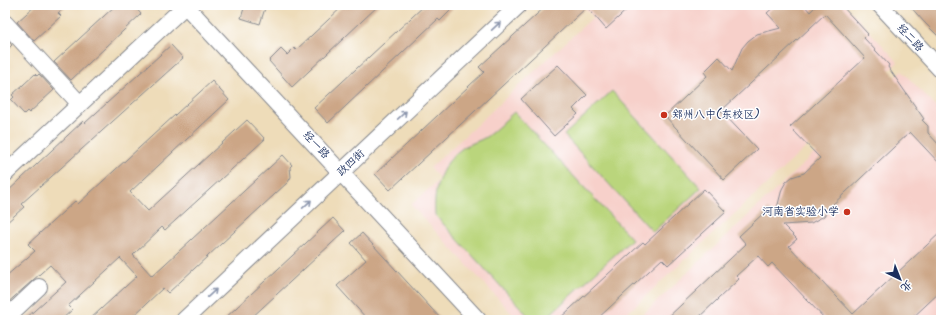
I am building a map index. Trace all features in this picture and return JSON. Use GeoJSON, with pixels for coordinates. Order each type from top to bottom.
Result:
{"type":"FeatureCollection","features":[{"type":"Feature","properties":{"kind":"street","name":"经一路"},"geometry":{"type":"LineString","coordinates":[[186,5],[478,320]]}},
{"type":"Feature","properties":{"kind":"street"},"geometry":{"type":"LineString","coordinates":[[5,174],[186,5]]}},
{"type":"Feature","properties":{"kind":"street","name":"政四街"},"geometry":{"type":"LineString","coordinates":[[184,320],[518,5]]}},
{"type":"Feature","properties":{"kind":"street","name":"经二路"},"geometry":{"type":"LineString","coordinates":[[880,5],[941,70]]}},
{"type":"Feature","properties":{"kind":"street"},"geometry":{"type":"LineString","coordinates":[[5,23],[80,104]]}},
{"type":"Feature","properties":{"kind":"street"},"geometry":{"type":"LineString","coordinates":[[5,319],[39,287]]}},
{"type":"Feature","properties":{"kind":"shaded area","name":"郑州八中(东校区)"},"geometry":{"type":"Polygon","coordinates":[[[582,5],[845,5],[898,62],[620,320],[518,320],[411,205],[440,179],[430,168],[593,17],[582,5]]]}},
{"type":"Feature","properties":{"kind":"shaded area","name":"河南省实验小学"},"geometry":{"type":"Polygon","coordinates":[[[902,71],[941,112],[941,311],[932,320],[637,320],[902,71]]]}},
{"type":"Feature","properties":{"kind":"green space"},"geometry":{"type":"Polygon","coordinates":[[[612,91],[701,188],[653,232],[564,135],[612,91]]]}},
{"type":"Feature","properties":{"kind":"green space"},"geometry":{"type":"Polygon","coordinates":[[[514,112],[632,239],[544,320],[532,320],[435,215],[435,195],[437,186],[444,168],[449,161],[464,147],[490,134],[514,112]]]}},
{"type":"Feature","properties":{"kind":"building"},"geometry":{"type":"Polygon","coordinates":[[[36,5],[67,5],[58,13],[61,16],[34,41],[17,22],[36,5]]]}},
{"type":"Feature","properties":{"kind":"building"},"geometry":{"type":"Polygon","coordinates":[[[116,5],[133,5],[141,14],[71,80],[54,62],[116,5]]]}},
{"type":"Feature","properties":{"kind":"building"},"geometry":{"type":"Polygon","coordinates":[[[245,5],[266,5],[260,24],[241,18],[245,5]]]}},
{"type":"Feature","properties":{"kind":"building"},"geometry":{"type":"Polygon","coordinates":[[[344,5],[379,5],[292,87],[269,61],[281,49],[287,55],[294,48],[296,50],[344,5]]]}},
{"type":"Feature","properties":{"kind":"building"},"geometry":{"type":"Polygon","coordinates":[[[425,5],[456,5],[440,21],[438,19],[328,123],[314,108],[425,5]]]}},
{"type":"Feature","properties":{"kind":"building"},"geometry":{"type":"Polygon","coordinates":[[[547,5],[632,5],[606,29],[587,7],[390,190],[375,174],[484,72],[479,67],[547,5]]]}},
{"type":"Feature","properties":{"kind":"building"},"geometry":{"type":"Polygon","coordinates":[[[776,5],[804,5],[810,12],[817,5],[841,5],[868,34],[864,38],[889,65],[888,67],[924,119],[922,120],[928,126],[928,133],[941,147],[941,165],[910,132],[829,208],[824,216],[811,223],[783,225],[797,239],[789,246],[853,314],[941,232],[941,291],[910,320],[826,320],[772,263],[768,267],[758,256],[736,276],[739,279],[696,320],[665,320],[746,244],[739,236],[768,209],[775,216],[782,189],[786,182],[792,177],[804,173],[820,158],[790,127],[865,58],[825,14],[721,111],[757,149],[724,180],[665,116],[707,76],[704,72],[719,57],[732,71],[742,48],[748,41],[757,34],[781,28],[767,13],[776,5]]]}},
{"type":"Feature","properties":{"kind":"building"},"geometry":{"type":"Polygon","coordinates":[[[909,5],[941,5],[941,39],[924,22],[909,5]]]}},
{"type":"Feature","properties":{"kind":"building"},"geometry":{"type":"Polygon","coordinates":[[[5,37],[12,45],[5,52],[5,37]]]}},
{"type":"Feature","properties":{"kind":"building"},"geometry":{"type":"Polygon","coordinates":[[[171,45],[183,58],[21,204],[24,207],[5,224],[5,194],[83,121],[85,123],[171,45]]]}},
{"type":"Feature","properties":{"kind":"building"},"geometry":{"type":"Polygon","coordinates":[[[558,65],[587,95],[573,109],[578,114],[554,136],[521,99],[558,65]]]}},
{"type":"Feature","properties":{"kind":"building"},"geometry":{"type":"Polygon","coordinates":[[[35,74],[37,76],[39,74],[54,90],[29,113],[27,111],[24,114],[11,100],[14,97],[12,95],[35,74]]]}},
{"type":"Feature","properties":{"kind":"building"},"geometry":{"type":"Polygon","coordinates":[[[212,81],[229,100],[130,192],[148,211],[247,120],[265,139],[165,230],[162,227],[133,255],[152,276],[283,155],[292,165],[290,167],[291,177],[288,182],[168,293],[163,288],[129,320],[89,320],[137,276],[120,258],[68,306],[72,310],[61,320],[24,320],[66,282],[50,265],[5,305],[5,277],[35,251],[28,244],[75,201],[78,204],[212,81]]]}},
{"type":"Feature","properties":{"kind":"building"},"geometry":{"type":"Polygon","coordinates":[[[704,189],[726,212],[668,265],[662,259],[596,320],[558,320],[643,242],[645,244],[704,189]]]}},
{"type":"Feature","properties":{"kind":"building"},"geometry":{"type":"Polygon","coordinates":[[[333,218],[345,231],[249,320],[223,320],[333,218]]]}},
{"type":"Feature","properties":{"kind":"building"},"geometry":{"type":"Polygon","coordinates":[[[362,233],[442,320],[368,320],[337,286],[366,260],[351,243],[362,233]]]}},
{"type":"Feature","properties":{"kind":"place","name":"郑州八中(东校区)"},"geometry":{"type":"Point","coordinates":[664,115]}},
{"type":"Feature","properties":{"kind":"place","name":"河南省实验小学"},"geometry":{"type":"Point","coordinates":[847,212]}}]}
